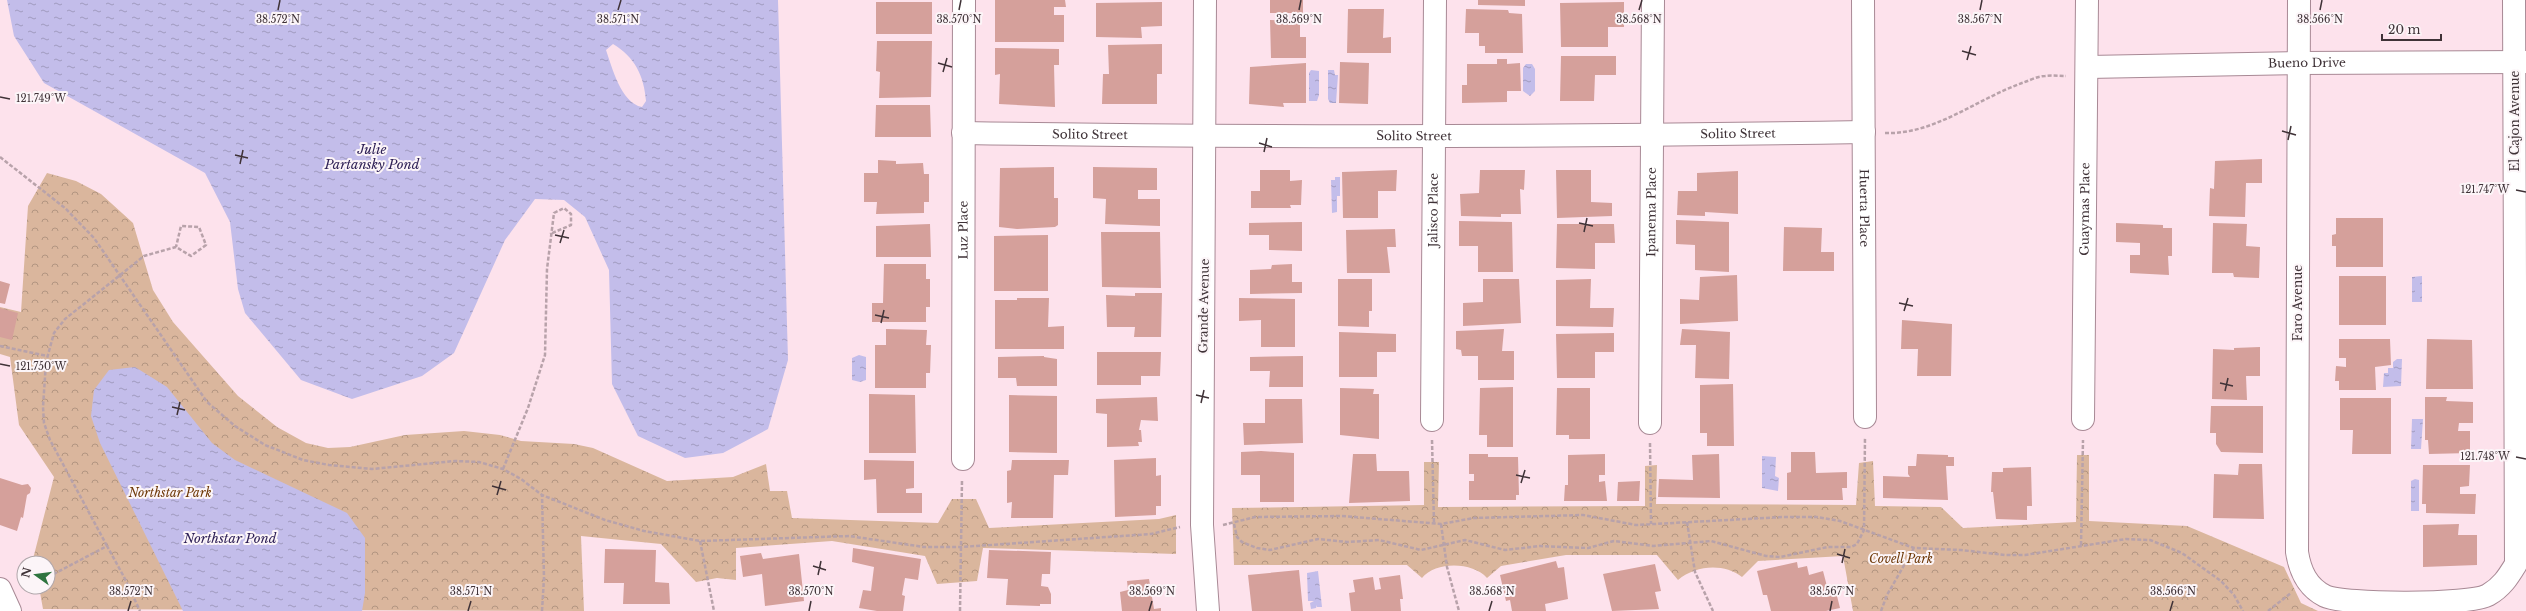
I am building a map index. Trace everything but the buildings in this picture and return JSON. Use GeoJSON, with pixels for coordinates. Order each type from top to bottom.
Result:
{"type":"FeatureCollection","features":[{"type":"Feature","properties":{"kind":"street","name":"Luz Place"},"geometry":{"type":"LineString","coordinates":[[963,460],[964,0]]}},
{"type":"Feature","properties":{"kind":"street","name":"Grande Avenue"},"geometry":{"type":"LineString","coordinates":[[1205,0],[1206,137],[1202,525],[1208,611]]}},
{"type":"Feature","properties":{"kind":"street","name":"Jalisco Place"},"geometry":{"type":"LineString","coordinates":[[1432,420],[1435,0]]}},
{"type":"Feature","properties":{"kind":"street","name":"Ipanema Place"},"geometry":{"type":"LineString","coordinates":[[1650,423],[1653,0]]}},
{"type":"Feature","properties":{"kind":"street","name":"Huerta Place"},"geometry":{"type":"LineString","coordinates":[[1863,0],[1865,417]]}},
{"type":"Feature","properties":{"kind":"street","name":"Guaymas Place"},"geometry":{"type":"LineString","coordinates":[[2083,419],[2088,72],[2087,0]]}},
{"type":"Feature","properties":{"kind":"street","name":"Faro Avenue"},"geometry":{"type":"LineString","coordinates":[[2299,0],[2297,552],[2299,568],[2306,580],[2325,596]]}},
{"type":"Feature","properties":{"kind":"street","name":"El Cajon Avenue"},"geometry":{"type":"LineString","coordinates":[[2325,596],[2345,601],[2461,601],[2487,596],[2505,582],[2516,564],[2521,62],[2514,0]]}},
{"type":"Feature","properties":{"kind":"street","name":"Bueno Drive"},"geometry":{"type":"LineString","coordinates":[[2088,72],[2298,63],[2521,62]]}},
{"type":"Feature","properties":{"kind":"street","name":"Solito Street"},"geometry":{"type":"LineString","coordinates":[[963,133],[1206,137],[1652,136],[1864,132]]}},
{"type":"Feature","properties":{"kind":"street"},"geometry":{"type":"LineString","coordinates":[[0,589],[10,611]]}},
{"type":"Feature","properties":{"kind":"path"},"geometry":{"type":"LineString","coordinates":[[1864,132],[1896,134],[1923,127],[1970,108],[2004,89],[2044,76],[2088,72]]}},
{"type":"Feature","properties":{"kind":"path"},"geometry":{"type":"LineString","coordinates":[[0,157],[65,208],[94,238],[207,402],[235,426],[265,445],[303,460],[346,468],[372,469],[455,461],[479,462],[504,469],[542,495],[605,520],[644,531],[700,541],[849,536],[924,546],[961,547],[1151,534],[1180,527]]}},
{"type":"Feature","properties":{"kind":"path"},"geometry":{"type":"LineString","coordinates":[[504,469],[528,408],[545,355],[546,269],[550,234],[554,213],[564,208],[571,214],[571,225],[550,234]]}},
{"type":"Feature","properties":{"kind":"path"},"geometry":{"type":"LineString","coordinates":[[140,611],[124,577],[50,440],[44,423],[43,407],[47,356],[54,333],[66,319],[120,277],[144,256],[176,247],[192,256],[206,244],[200,227],[181,226],[176,247]]}},
{"type":"Feature","properties":{"kind":"path"},"geometry":{"type":"LineString","coordinates":[[0,346],[47,356]]}},
{"type":"Feature","properties":{"kind":"path"},"geometry":{"type":"LineString","coordinates":[[1234,524],[1237,538],[1242,542],[1257,548],[1270,550],[1318,539],[1347,542],[1379,540],[1421,550],[1465,540],[1505,550],[1540,546],[1588,548],[1614,541],[1653,546],[1718,541],[1753,553],[1780,557],[1828,547],[1851,547],[1857,544],[1864,530],[1865,417]]}},
{"type":"Feature","properties":{"kind":"path"},"geometry":{"type":"LineString","coordinates":[[2081,545],[2083,419]]}},
{"type":"Feature","properties":{"kind":"path"},"geometry":{"type":"LineString","coordinates":[[1432,420],[1434,524]]}},
{"type":"Feature","properties":{"kind":"path"},"geometry":{"type":"LineString","coordinates":[[1650,423],[1651,524]]}},
{"type":"Feature","properties":{"kind":"path"},"geometry":{"type":"LineString","coordinates":[[960,611],[963,460]]}},
{"type":"Feature","properties":{"kind":"path"},"geometry":{"type":"LineString","coordinates":[[542,495],[544,578],[542,611]]}},
{"type":"Feature","properties":{"kind":"path"},"geometry":{"type":"LineString","coordinates":[[1222,526],[1234,524],[1255,517],[1342,516],[1441,524],[1474,518],[1583,515],[1625,524],[1651,524],[1783,516],[1817,517],[1840,521],[1914,548],[2025,555],[2126,539],[2150,540],[2168,546],[2182,553],[2221,581],[2234,595],[2243,611]]}},
{"type":"Feature","properties":{"kind":"path"},"geometry":{"type":"LineString","coordinates":[[1687,522],[1695,572],[1713,611]]}},
{"type":"Feature","properties":{"kind":"path"},"geometry":{"type":"LineString","coordinates":[[1441,524],[1447,567],[1459,611]]}},
{"type":"Feature","properties":{"kind":"path"},"geometry":{"type":"LineString","coordinates":[[700,541],[714,611]]}},
{"type":"Feature","properties":{"kind":"path"},"geometry":{"type":"LineString","coordinates":[[56,573],[107,546]]}},
{"type":"Feature","properties":{"kind":"path"},"geometry":{"type":"LineString","coordinates":[[1881,611],[1887,595],[1914,548]]}},
{"type":"Feature","properties":{"kind":"path"},"geometry":{"type":"LineString","coordinates":[[2268,611],[2306,580]]}},
{"type":"Feature","properties":{"kind":"green space","name":"Northstar Park"},"geometry":{"type":"Polygon","coordinates":[[[47,173],[76,181],[101,194],[133,223],[153,290],[173,322],[238,396],[277,427],[306,443],[328,448],[350,447],[405,435],[464,431],[500,435],[521,441],[574,444],[593,448],[667,481],[733,477],[766,464],[770,491],[787,491],[792,518],[938,523],[952,499],[976,499],[989,528],[1159,519],[1176,515],[1176,554],[983,548],[977,581],[937,584],[925,556],[832,541],[736,548],[736,580],[717,578],[696,582],[661,544],[581,536],[584,611],[43,609],[40,595],[56,595],[56,555],[34,555],[54,477],[19,425],[10,357],[0,354],[0,307],[21,312],[28,206],[47,173]]]}},
{"type":"Feature","properties":{"kind":"green space","name":"Covell Park"},"geometry":{"type":"Polygon","coordinates":[[[2077,455],[2089,455],[2089,521],[2187,526],[2284,567],[2301,603],[2318,611],[1853,611],[1843,556],[1758,561],[1742,577],[1727,569],[1701,569],[1693,571],[1678,580],[1657,555],[1566,555],[1501,566],[1487,578],[1481,573],[1464,566],[1445,566],[1428,572],[1422,578],[1407,565],[1234,565],[1232,508],[1424,505],[1424,462],[1439,462],[1438,507],[1645,506],[1645,466],[1657,465],[1656,504],[1856,505],[1859,463],[1873,461],[1875,506],[1941,507],[1963,528],[2076,522],[2077,455]]]}},
{"type":"Feature","properties":{"kind":"water","name":"Julie Partansky Pond"},"geometry":{"type":"Polygon","coordinates":[[[7,0],[778,0],[788,360],[768,429],[723,453],[685,458],[638,436],[612,384],[609,270],[585,217],[564,200],[535,199],[505,240],[454,353],[422,376],[352,399],[301,380],[245,313],[238,289],[230,222],[205,173],[44,83],[14,36],[7,0]],[[613,44],[606,50],[614,74],[628,99],[642,107],[646,101],[643,83],[633,61],[621,49],[613,44]]]}},
{"type":"Feature","properties":{"kind":"water"},"geometry":{"type":"Polygon","coordinates":[[[1526,64],[1532,64],[1535,69],[1535,91],[1530,96],[1523,91],[1523,68],[1526,64]]]}},
{"type":"Feature","properties":{"kind":"water"},"geometry":{"type":"Polygon","coordinates":[[[1311,70],[1319,71],[1319,95],[1317,101],[1309,101],[1309,73],[1311,70]]]}},
{"type":"Feature","properties":{"kind":"water"},"geometry":{"type":"Polygon","coordinates":[[[1328,70],[1334,70],[1335,75],[1338,75],[1336,103],[1330,103],[1328,99],[1328,70]]]}},
{"type":"Feature","properties":{"kind":"water"},"geometry":{"type":"Polygon","coordinates":[[[1335,177],[1340,177],[1340,196],[1337,196],[1337,212],[1332,213],[1331,180],[1335,180],[1335,177]]]}},
{"type":"Feature","properties":{"kind":"water"},"geometry":{"type":"Polygon","coordinates":[[[2422,276],[2422,302],[2412,302],[2412,277],[2422,276]]]}},
{"type":"Feature","properties":{"kind":"water"},"geometry":{"type":"Polygon","coordinates":[[[859,355],[866,357],[866,380],[860,382],[852,380],[852,358],[859,355]]]}},
{"type":"Feature","properties":{"kind":"water"},"geometry":{"type":"Polygon","coordinates":[[[2397,359],[2402,359],[2401,386],[2383,387],[2384,373],[2388,373],[2388,368],[2393,368],[2393,362],[2397,359]]]}},
{"type":"Feature","properties":{"kind":"water","name":"Northstar Pond"},"geometry":{"type":"Polygon","coordinates":[[[135,367],[167,387],[212,443],[235,460],[347,513],[365,538],[365,593],[362,611],[183,611],[100,443],[91,416],[94,390],[109,370],[135,367]]]}},
{"type":"Feature","properties":{"kind":"water"},"geometry":{"type":"Polygon","coordinates":[[[2412,419],[2423,419],[2421,449],[2411,449],[2412,419]]]}},
{"type":"Feature","properties":{"kind":"water"},"geometry":{"type":"Polygon","coordinates":[[[1762,456],[1776,457],[1775,476],[1779,478],[1778,491],[1762,488],[1762,456]]]}},
{"type":"Feature","properties":{"kind":"water"},"geometry":{"type":"Polygon","coordinates":[[[2415,479],[2419,480],[2419,511],[2411,511],[2411,481],[2415,479]]]}},
{"type":"Feature","properties":{"kind":"water"},"geometry":{"type":"Polygon","coordinates":[[[1318,571],[1322,607],[1317,607],[1317,605],[1316,608],[1311,609],[1310,603],[1314,601],[1308,601],[1307,573],[1318,571]]]}}]}
